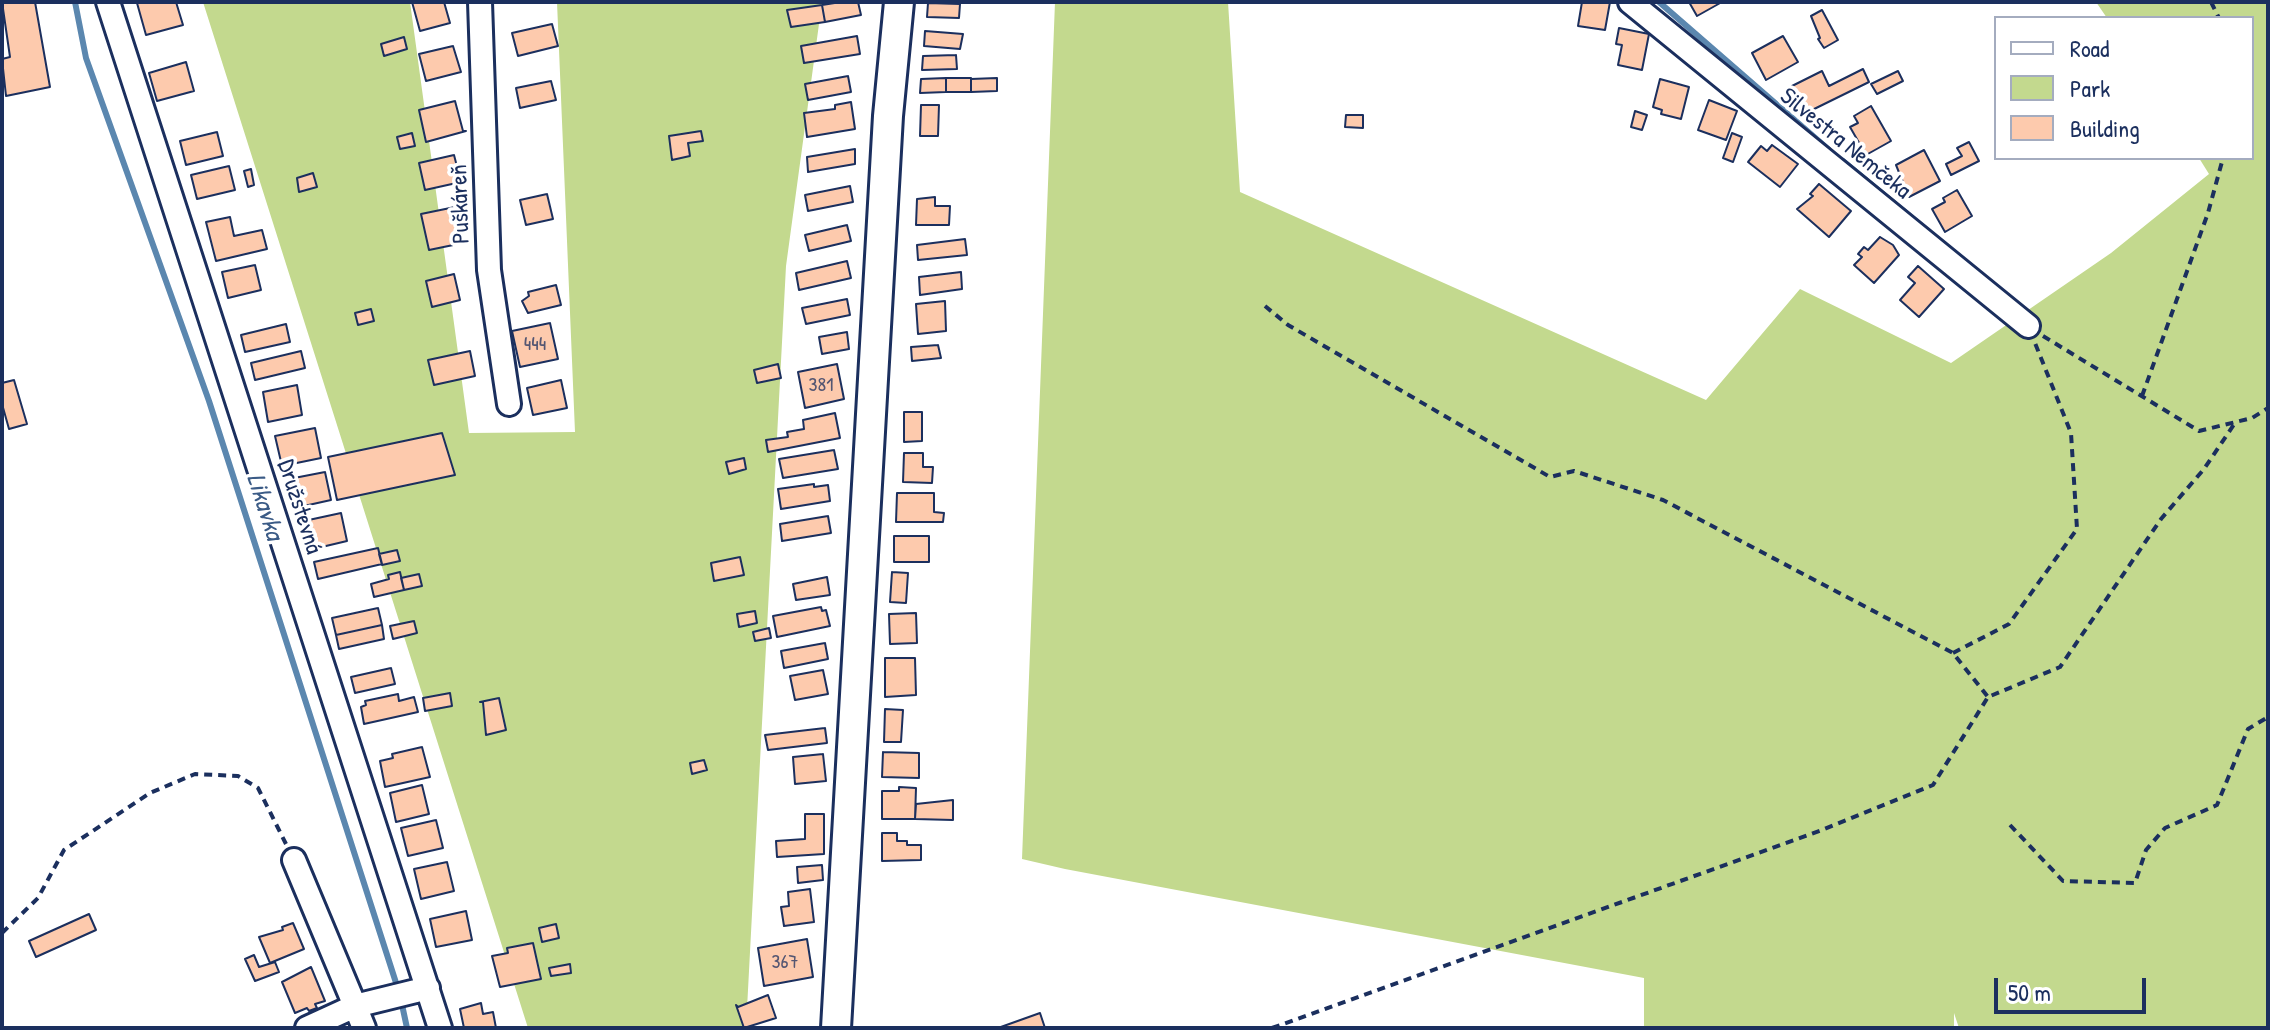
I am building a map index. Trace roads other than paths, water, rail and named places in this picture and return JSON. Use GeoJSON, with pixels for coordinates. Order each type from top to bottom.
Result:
{"type":"FeatureCollection","features":[{"type":"Feature","properties":{"kind":"main road"},"geometry":{"type":"LineString","coordinates":[[836,1028],[887,132],[899,2]]}},
{"type":"Feature","properties":{"kind":"street","name":"Družstevná"},"geometry":{"type":"LineString","coordinates":[[108,2],[440,1028]]}},
{"type":"Feature","properties":{"kind":"street","name":"Puškáreň"},"geometry":{"type":"LineString","coordinates":[[480,2],[489,270],[509,404]]}},
{"type":"Feature","properties":{"kind":"street","name":"Silvestra Nemčeka"},"geometry":{"type":"LineString","coordinates":[[1630,2],[2028,326]]}},
{"type":"Feature","properties":{"kind":"street"},"geometry":{"type":"LineString","coordinates":[[294,860],[364,1028]]}},
{"type":"Feature","properties":{"kind":"street"},"geometry":{"type":"LineString","coordinates":[[307,1028],[355,1006],[428,988]]}},
{"type":"Feature","properties":{"kind":"waterway","name":"Likavka"},"geometry":{"type":"LineString","coordinates":[[75,2],[86,58],[209,401],[398,989]]}},
{"type":"Feature","properties":{"kind":"waterway"},"geometry":{"type":"LineString","coordinates":[[1659,2],[1828,149]]}},
{"type":"Feature","properties":{"kind":"waterway"},"geometry":{"type":"LineString","coordinates":[[1843,161],[1958,256]]}},
{"type":"Feature","properties":{"kind":"waterway","name":"Likavka"},"geometry":{"type":"LineString","coordinates":[[401,1000],[407,1028]]}}]}
